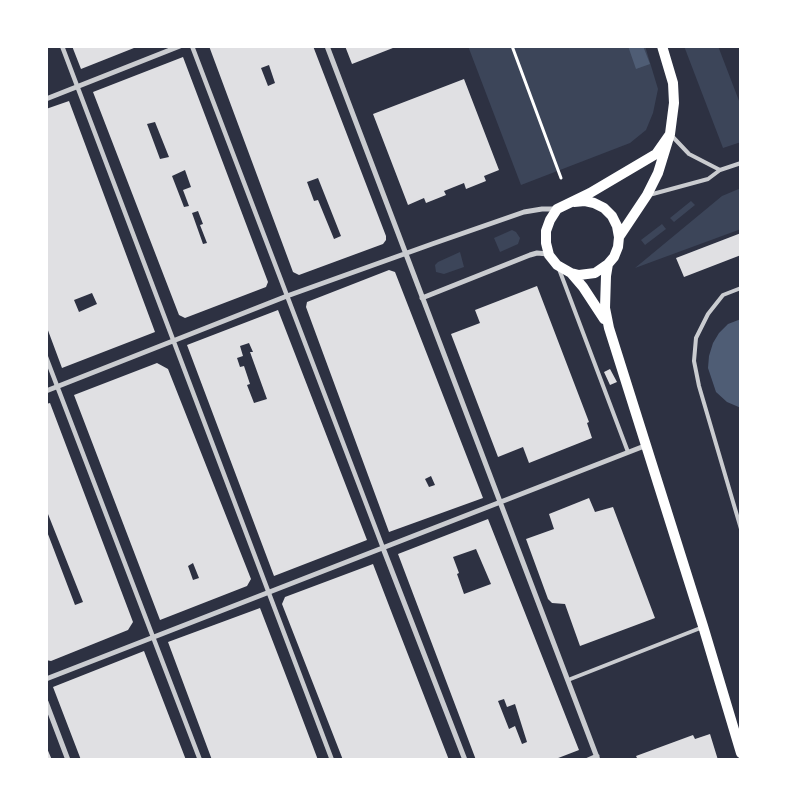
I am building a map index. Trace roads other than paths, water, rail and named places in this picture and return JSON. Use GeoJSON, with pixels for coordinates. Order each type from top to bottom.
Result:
{"type":"FeatureCollection","features":[{"type":"Feature","properties":{"kind":"main road"},"geometry":{"type":"LineString","coordinates":[[619,237],[647,196],[658,173],[670,134],[674,103],[673,82],[662,46]]}},
{"type":"Feature","properties":{"kind":"main road"},"geometry":{"type":"LineString","coordinates":[[574,202],[594,203],[604,208],[618,226],[618,247],[614,257],[595,273],[579,275],[571,273],[557,264],[549,254],[546,243],[546,231],[550,220],[557,209],[574,202],[652,156],[663,145],[670,134]]}},
{"type":"Feature","properties":{"kind":"main road"},"geometry":{"type":"LineString","coordinates":[[608,264],[605,308],[609,328],[647,444],[741,753]]}},
{"type":"Feature","properties":{"kind":"main road"},"geometry":{"type":"LineString","coordinates":[[571,273],[598,308],[609,328]]}},
{"type":"Feature","properties":{"kind":"street"},"geometry":{"type":"LineString","coordinates":[[62,46],[332,760]]}},
{"type":"Feature","properties":{"kind":"street"},"geometry":{"type":"LineString","coordinates":[[46,99],[180,46]]}},
{"type":"Feature","properties":{"kind":"street"},"geometry":{"type":"LineString","coordinates":[[192,46],[464,760]]}},
{"type":"Feature","properties":{"kind":"street"},"geometry":{"type":"LineString","coordinates":[[327,46],[597,758],[588,760]]}},
{"type":"Feature","properties":{"kind":"street"},"geometry":{"type":"LineString","coordinates":[[46,391],[287,296],[524,212],[542,208],[557,209]]}},
{"type":"Feature","properties":{"kind":"street"},"geometry":{"type":"LineString","coordinates":[[422,298],[530,255],[537,253],[549,254]]}},
{"type":"Feature","properties":{"kind":"street"},"geometry":{"type":"LineString","coordinates":[[46,357],[200,760]]}},
{"type":"Feature","properties":{"kind":"street"},"geometry":{"type":"LineString","coordinates":[[46,679],[647,444]]}},
{"type":"Feature","properties":{"kind":"street"},"geometry":{"type":"LineString","coordinates":[[46,702],[68,760]]}},
{"type":"Feature","properties":{"kind":"lane"},"geometry":{"type":"LineString","coordinates":[[670,134],[689,154],[720,170]]}},
{"type":"Feature","properties":{"kind":"lane"},"geometry":{"type":"LineString","coordinates":[[647,196],[708,179],[720,170],[741,164]]}},
{"type":"Feature","properties":{"kind":"lane"},"geometry":{"type":"LineString","coordinates":[[557,264],[628,452]]}},
{"type":"Feature","properties":{"kind":"lane"},"geometry":{"type":"LineString","coordinates":[[741,288],[723,295],[708,314],[696,338],[694,361],[699,386],[741,528]]}},
{"type":"Feature","properties":{"kind":"lane"},"geometry":{"type":"LineString","coordinates":[[734,506],[741,504]]}},
{"type":"Feature","properties":{"kind":"lane"},"geometry":{"type":"LineString","coordinates":[[568,680],[703,626]]}}]}
